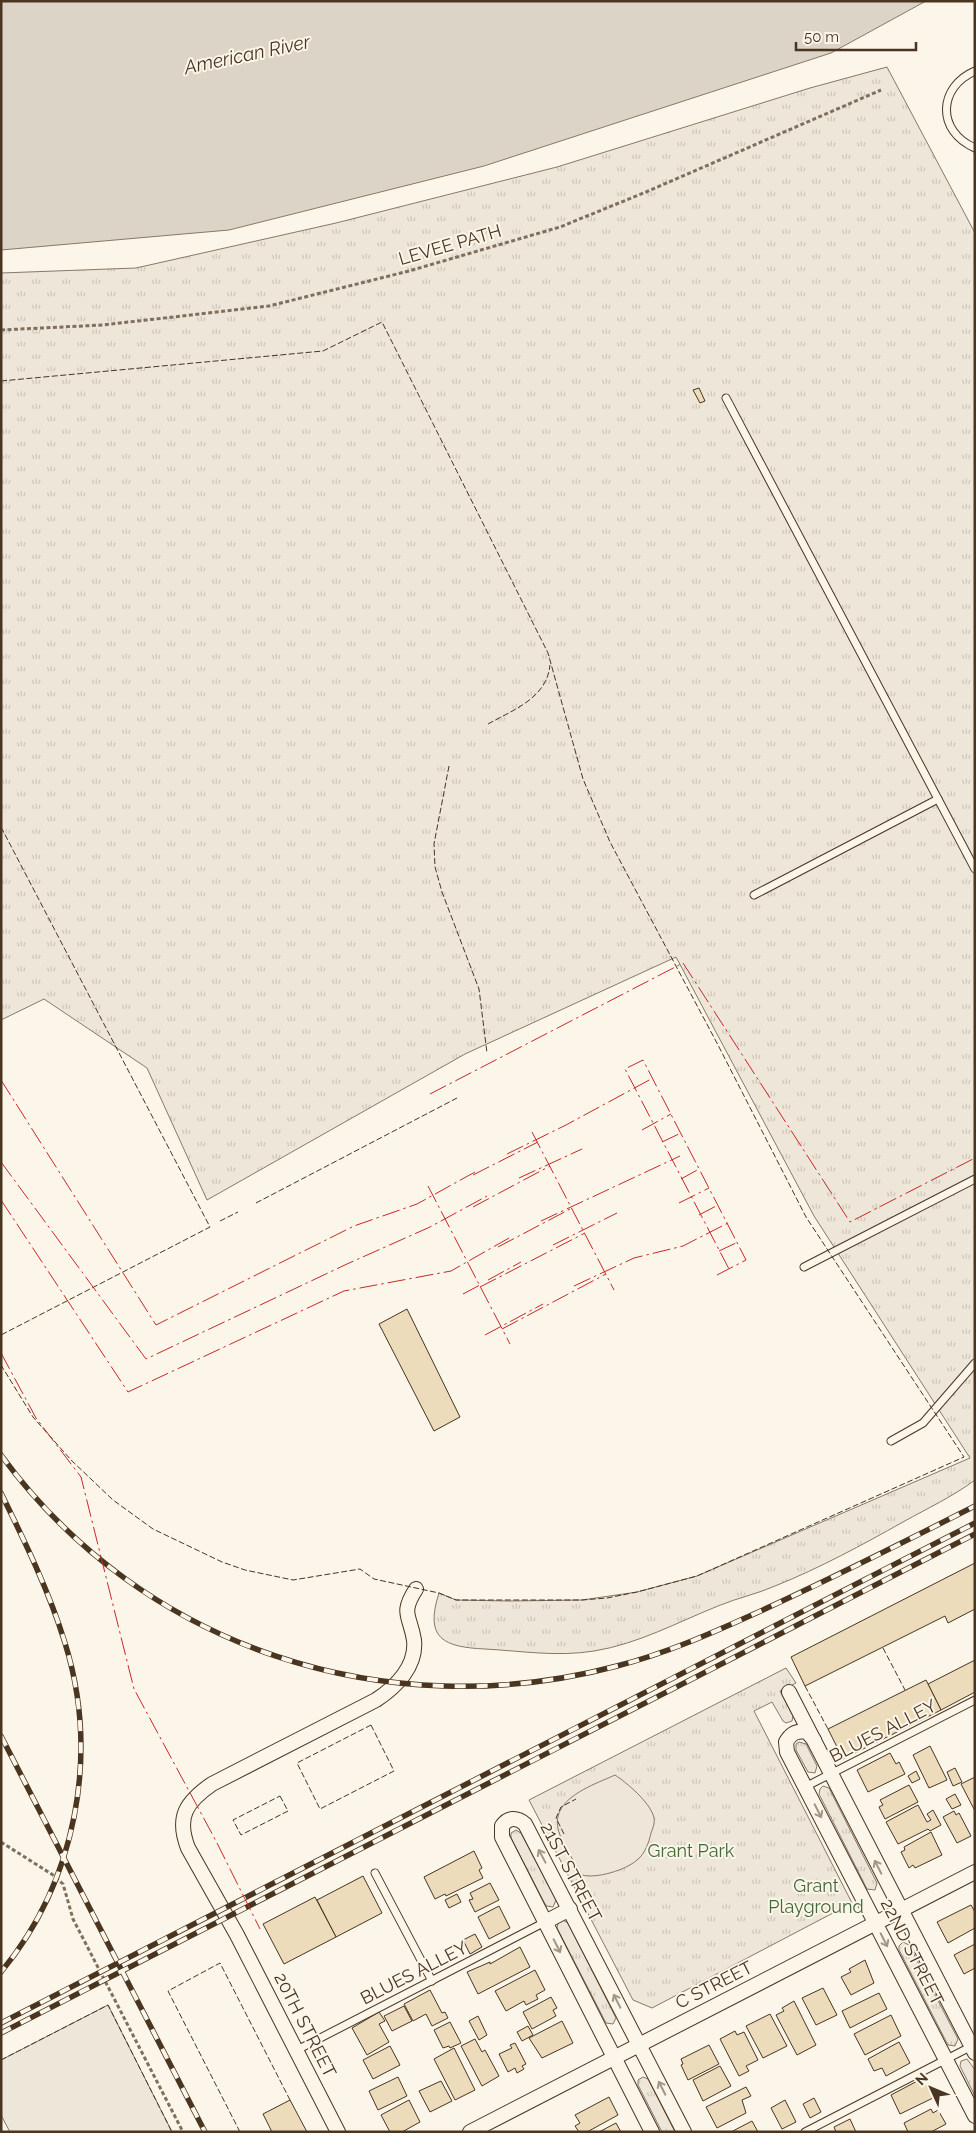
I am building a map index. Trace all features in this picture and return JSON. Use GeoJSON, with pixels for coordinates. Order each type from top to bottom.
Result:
{"type":"FeatureCollection","features":[{"type":"Feature","properties":{"kind":"street","name":"20TH STREET"},"geometry":{"type":"LineString","coordinates":[[338,2132],[237,1935],[188,1848],[182,1826],[186,1809],[199,1793],[212,1784],[376,1700],[398,1684],[410,1664],[413,1651],[414,1640],[406,1615],[409,1600],[416,1588]]}},
{"type":"Feature","properties":{"kind":"street","name":"22ND STREET"},"geometry":{"type":"LineString","coordinates":[[789,1692],[900,1910],[974,2048]]}},
{"type":"Feature","properties":{"kind":"street","name":"22ND STREET"},"geometry":{"type":"LineString","coordinates":[[814,1740],[807,1732],[793,1734],[786,1742],[787,1752],[975,2116]]}},
{"type":"Feature","properties":{"kind":"street","name":"21ST STREET"},"geometry":{"type":"LineString","coordinates":[[652,2132],[501,1835],[502,1826],[508,1820],[517,1819],[525,1824],[684,2132]]}},
{"type":"Feature","properties":{"kind":"street","name":"C STREET"},"geometry":{"type":"LineString","coordinates":[[470,2132],[975,1872]]}},
{"type":"Feature","properties":{"kind":"street"},"geometry":{"type":"LineString","coordinates":[[545,1922],[570,1910]]}},
{"type":"Feature","properties":{"kind":"lane"},"geometry":{"type":"LineString","coordinates":[[975,71],[963,77],[952,88],[947,114],[948,124],[953,132],[960,140],[975,148]]}},
{"type":"Feature","properties":{"kind":"lane"},"geometry":{"type":"LineString","coordinates":[[726,398],[975,869]]}},
{"type":"Feature","properties":{"kind":"lane"},"geometry":{"type":"LineString","coordinates":[[754,896],[938,799]]}},
{"type":"Feature","properties":{"kind":"lane"},"geometry":{"type":"LineString","coordinates":[[804,1267],[975,1179]]}},
{"type":"Feature","properties":{"kind":"lane"},"geometry":{"type":"LineString","coordinates":[[891,1441],[923,1424],[975,1362]]}},
{"type":"Feature","properties":{"kind":"lane","name":"BLUES ALLEY"},"geometry":{"type":"LineString","coordinates":[[805,1787],[975,1700]]}},
{"type":"Feature","properties":{"kind":"lane"},"geometry":{"type":"LineString","coordinates":[[375,1873],[432,1981]]}},
{"type":"Feature","properties":{"kind":"lane","name":"BLUES ALLEY"},"geometry":{"type":"LineString","coordinates":[[297,2050],[545,1922]]}},
{"type":"Feature","properties":{"kind":"lane"},"geometry":{"type":"LineString","coordinates":[[805,2132],[946,2060],[974,2048]]}},
{"type":"Feature","properties":{"kind":"path","name":"LEVEE PATH"},"geometry":{"type":"LineString","coordinates":[[1,330],[103,325],[269,306],[409,271],[560,227],[655,189],[881,90]]}},
{"type":"Feature","properties":{"kind":"path"},"geometry":{"type":"LineString","coordinates":[[1,1842],[52,1874],[63,1884],[73,1919],[182,2132]]}},
{"type":"Feature","properties":{"kind":"green space"},"geometry":{"type":"Polygon","coordinates":[[[887,67],[975,233],[975,1480],[940,1502],[808,1572],[626,1643],[594,1651],[553,1654],[458,1646],[448,1643],[441,1638],[436,1630],[434,1621],[439,1593],[456,1600],[509,1601],[582,1600],[637,1592],[697,1576],[970,1458],[814,1216],[676,957],[465,1054],[207,1200],[147,1068],[44,999],[1,1020],[1,273],[136,268],[336,223],[557,167],[810,88],[887,67]]]}},
{"type":"Feature","properties":{"kind":"green space","name":"Grant Park"},"geometry":{"type":"Polygon","coordinates":[[[786,1668],[796,1683],[780,1691],[793,1716],[792,1721],[786,1723],[783,1721],[772,1702],[754,1711],[852,1903],[652,2008],[633,2000],[529,1800],[786,1668]]]}},
{"type":"Feature","properties":{"kind":"green space"},"geometry":{"type":"Polygon","coordinates":[[[799,1742],[806,1744],[817,1766],[815,1773],[808,1772],[796,1750],[796,1744],[799,1742]]]}},
{"type":"Feature","properties":{"kind":"green space"},"geometry":{"type":"Polygon","coordinates":[[[615,1775],[638,1794],[652,1812],[654,1821],[649,1840],[640,1857],[632,1864],[603,1875],[582,1875],[560,1835],[557,1823],[559,1812],[573,1796],[615,1775]]]}},
{"type":"Feature","properties":{"kind":"green space"},"geometry":{"type":"Polygon","coordinates":[[[823,1786],[829,1788],[877,1883],[875,1890],[867,1889],[819,1794],[823,1786]]]}},
{"type":"Feature","properties":{"kind":"green space"},"geometry":{"type":"Polygon","coordinates":[[[516,1830],[521,1833],[556,1900],[553,1907],[546,1906],[511,1838],[511,1833],[516,1830]]]}},
{"type":"Feature","properties":{"kind":"green space"},"geometry":{"type":"Polygon","coordinates":[[[563,1920],[568,1923],[616,2018],[613,2024],[606,2023],[557,1928],[558,1923],[563,1920]]]}},
{"type":"Feature","properties":{"kind":"green space"},"geometry":{"type":"Polygon","coordinates":[[[903,1942],[909,1945],[958,2039],[955,2046],[948,2045],[899,1950],[899,1946],[903,1942]]]}},
{"type":"Feature","properties":{"kind":"green space"},"geometry":{"type":"Polygon","coordinates":[[[967,2059],[975,2070],[975,2096],[960,2066],[961,2061],[967,2059]]]}},
{"type":"Feature","properties":{"kind":"green space"},"geometry":{"type":"Polygon","coordinates":[[[643,2077],[648,2079],[675,2132],[662,2132],[638,2085],[638,2080],[643,2077]]]}},
{"type":"Feature","properties":{"kind":"shaded area"},"geometry":{"type":"Polygon","coordinates":[[[108,2005],[172,2132],[10,2132],[1,2115],[1,2060],[108,2005]]]}},
{"type":"Feature","properties":{"kind":"water","name":"American River"},"geometry":{"type":"Polygon","coordinates":[[[1,1],[926,1],[831,53],[484,166],[229,230],[1,250],[1,1]]]}},
{"type":"Feature","properties":{"kind":"building"},"geometry":{"type":"Polygon","coordinates":[[[699,388],[705,401],[700,403],[693,390],[699,388]]]}},
{"type":"Feature","properties":{"kind":"building"},"geometry":{"type":"Polygon","coordinates":[[[407,1309],[460,1417],[434,1431],[379,1324],[407,1309]]]}},
{"type":"Feature","properties":{"kind":"building"},"geometry":{"type":"Polygon","coordinates":[[[975,1563],[975,1609],[948,1623],[945,1616],[805,1686],[791,1657],[975,1563]]]}},
{"type":"Feature","properties":{"kind":"building"},"geometry":{"type":"Polygon","coordinates":[[[975,1660],[975,1692],[941,1710],[928,1684],[975,1660]]]}},
{"type":"Feature","properties":{"kind":"building"},"geometry":{"type":"Polygon","coordinates":[[[926,1680],[941,1710],[843,1759],[828,1729],[926,1680]]]}},
{"type":"Feature","properties":{"kind":"building"},"geometry":{"type":"Polygon","coordinates":[[[930,1746],[947,1780],[929,1788],[913,1755],[930,1746]]]}},
{"type":"Feature","properties":{"kind":"building"},"geometry":{"type":"Polygon","coordinates":[[[890,1753],[896,1764],[899,1762],[905,1774],[868,1792],[857,1770],[890,1753]]]}},
{"type":"Feature","properties":{"kind":"building"},"geometry":{"type":"Polygon","coordinates":[[[955,1768],[962,1782],[953,1786],[947,1772],[955,1768]]]}},
{"type":"Feature","properties":{"kind":"building"},"geometry":{"type":"Polygon","coordinates":[[[916,1771],[920,1779],[912,1783],[908,1776],[916,1771]]]}},
{"type":"Feature","properties":{"kind":"building"},"geometry":{"type":"Polygon","coordinates":[[[975,1777],[975,1811],[961,1784],[975,1777]]]}},
{"type":"Feature","properties":{"kind":"building"},"geometry":{"type":"Polygon","coordinates":[[[909,1785],[918,1802],[885,1819],[879,1807],[883,1805],[880,1800],[909,1785]]]}},
{"type":"Feature","properties":{"kind":"building"},"geometry":{"type":"Polygon","coordinates":[[[955,1794],[961,1805],[952,1809],[946,1799],[955,1794]]]}},
{"type":"Feature","properties":{"kind":"building"},"geometry":{"type":"Polygon","coordinates":[[[918,1805],[927,1822],[931,1820],[927,1814],[933,1810],[941,1825],[930,1831],[928,1829],[898,1844],[886,1822],[918,1805]]]}},
{"type":"Feature","properties":{"kind":"building"},"geometry":{"type":"Polygon","coordinates":[[[954,1811],[956,1815],[959,1813],[971,1836],[957,1843],[943,1817],[954,1811]]]}},
{"type":"Feature","properties":{"kind":"building"},"geometry":{"type":"Polygon","coordinates":[[[931,1832],[942,1855],[915,1868],[913,1865],[909,1868],[901,1852],[905,1850],[904,1847],[931,1832]]]}},
{"type":"Feature","properties":{"kind":"building"},"geometry":{"type":"Polygon","coordinates":[[[474,1851],[482,1868],[479,1870],[483,1878],[446,1896],[445,1894],[435,1899],[424,1877],[474,1851]]]}},
{"type":"Feature","properties":{"kind":"building"},"geometry":{"type":"Polygon","coordinates":[[[363,1876],[382,1913],[336,1937],[317,1900],[363,1876]]]}},
{"type":"Feature","properties":{"kind":"building"},"geometry":{"type":"Polygon","coordinates":[[[490,1883],[499,1900],[475,1912],[469,1900],[473,1899],[470,1893],[490,1883]]]}},
{"type":"Feature","properties":{"kind":"building"},"geometry":{"type":"Polygon","coordinates":[[[457,1894],[461,1902],[449,1908],[445,1900],[457,1894]]]}},
{"type":"Feature","properties":{"kind":"building"},"geometry":{"type":"Polygon","coordinates":[[[315,1897],[336,1937],[284,1964],[263,1924],[315,1897]]]}},
{"type":"Feature","properties":{"kind":"building"},"geometry":{"type":"Polygon","coordinates":[[[971,1905],[975,1912],[975,1928],[948,1943],[937,1922],[971,1905]]]}},
{"type":"Feature","properties":{"kind":"building"},"geometry":{"type":"Polygon","coordinates":[[[499,1906],[510,1928],[489,1939],[478,1917],[499,1906]]]}},
{"type":"Feature","properties":{"kind":"building"},"geometry":{"type":"Polygon","coordinates":[[[475,1934],[482,1947],[470,1954],[463,1940],[475,1934]]]}},
{"type":"Feature","properties":{"kind":"building"},"geometry":{"type":"Polygon","coordinates":[[[975,1944],[975,1968],[964,1974],[954,1955],[975,1944]]]}},
{"type":"Feature","properties":{"kind":"building"},"geometry":{"type":"Polygon","coordinates":[[[520,1947],[530,1967],[478,1994],[467,1972],[490,1962],[490,1964],[520,1947]]]}},
{"type":"Feature","properties":{"kind":"building"},"geometry":{"type":"Polygon","coordinates":[[[865,1960],[874,1983],[851,1995],[841,1977],[851,1972],[849,1969],[865,1960]]]}},
{"type":"Feature","properties":{"kind":"building"},"geometry":{"type":"Polygon","coordinates":[[[535,1970],[545,1990],[536,1995],[538,1999],[526,2005],[524,2001],[506,2011],[495,1991],[535,1970]]]}},
{"type":"Feature","properties":{"kind":"building"},"geometry":{"type":"Polygon","coordinates":[[[823,1988],[837,2015],[816,2025],[802,1998],[823,1988]]]}},
{"type":"Feature","properties":{"kind":"building"},"geometry":{"type":"Polygon","coordinates":[[[430,1990],[442,2013],[445,2012],[448,2018],[432,2026],[426,2014],[413,2021],[404,2004],[430,1990]]]}},
{"type":"Feature","properties":{"kind":"building"},"geometry":{"type":"Polygon","coordinates":[[[879,1993],[887,2009],[850,2028],[842,2011],[879,1993]]]}},
{"type":"Feature","properties":{"kind":"building"},"geometry":{"type":"Polygon","coordinates":[[[551,1997],[557,2008],[553,2010],[556,2016],[532,2029],[523,2012],[551,1997]]]}},
{"type":"Feature","properties":{"kind":"building"},"geometry":{"type":"Polygon","coordinates":[[[794,2001],[816,2045],[797,2055],[776,2015],[784,2011],[782,2008],[794,2001]]]}},
{"type":"Feature","properties":{"kind":"building"},"geometry":{"type":"Polygon","coordinates":[[[404,2006],[412,2021],[392,2031],[384,2016],[404,2006]]]}},
{"type":"Feature","properties":{"kind":"building"},"geometry":{"type":"Polygon","coordinates":[[[379,2012],[385,2021],[379,2024],[389,2042],[367,2055],[352,2028],[379,2012]]]}},
{"type":"Feature","properties":{"kind":"building"},"geometry":{"type":"Polygon","coordinates":[[[770,2014],[787,2046],[763,2058],[746,2026],[770,2014]]]}},
{"type":"Feature","properties":{"kind":"building"},"geometry":{"type":"Polygon","coordinates":[[[891,2015],[901,2036],[865,2055],[854,2034],[891,2015]]]}},
{"type":"Feature","properties":{"kind":"building"},"geometry":{"type":"Polygon","coordinates":[[[478,2016],[487,2035],[479,2040],[469,2021],[478,2016]]]}},
{"type":"Feature","properties":{"kind":"building"},"geometry":{"type":"Polygon","coordinates":[[[562,2021],[573,2043],[542,2058],[529,2038],[562,2021]]]}},
{"type":"Feature","properties":{"kind":"building"},"geometry":{"type":"Polygon","coordinates":[[[450,2022],[461,2043],[450,2048],[449,2046],[443,2048],[434,2030],[450,2022]]]}},
{"type":"Feature","properties":{"kind":"building"},"geometry":{"type":"Polygon","coordinates":[[[528,2026],[533,2035],[522,2041],[517,2032],[528,2026]]]}},
{"type":"Feature","properties":{"kind":"building"},"geometry":{"type":"Polygon","coordinates":[[[735,2031],[737,2035],[744,2032],[758,2060],[746,2066],[749,2071],[739,2076],[720,2039],[735,2031]]]}},
{"type":"Feature","properties":{"kind":"building"},"geometry":{"type":"Polygon","coordinates":[[[475,2039],[482,2052],[485,2050],[499,2076],[482,2086],[461,2046],[475,2039]]]}},
{"type":"Feature","properties":{"kind":"building"},"geometry":{"type":"Polygon","coordinates":[[[899,2042],[910,2063],[886,2076],[882,2068],[874,2071],[868,2059],[899,2042]]]}},
{"type":"Feature","properties":{"kind":"building"},"geometry":{"type":"Polygon","coordinates":[[[515,2043],[526,2064],[522,2066],[524,2069],[517,2073],[515,2068],[508,2072],[499,2054],[512,2048],[510,2045],[515,2043]]]}},
{"type":"Feature","properties":{"kind":"building"},"geometry":{"type":"Polygon","coordinates":[[[709,2045],[719,2064],[688,2080],[681,2065],[683,2064],[681,2059],[709,2045]]]}},
{"type":"Feature","properties":{"kind":"building"},"geometry":{"type":"Polygon","coordinates":[[[390,2046],[400,2065],[373,2079],[363,2060],[390,2046]]]}},
{"type":"Feature","properties":{"kind":"building"},"geometry":{"type":"Polygon","coordinates":[[[454,2048],[475,2090],[455,2100],[434,2059],[454,2048]]]}},
{"type":"Feature","properties":{"kind":"building"},"geometry":{"type":"Polygon","coordinates":[[[720,2066],[731,2086],[703,2101],[693,2080],[720,2066]]]}},
{"type":"Feature","properties":{"kind":"building"},"geometry":{"type":"Polygon","coordinates":[[[398,2077],[407,2096],[378,2110],[369,2091],[398,2077]]]}},
{"type":"Feature","properties":{"kind":"building"},"geometry":{"type":"Polygon","coordinates":[[[923,2078],[933,2098],[900,2114],[891,2095],[923,2078]]]}},
{"type":"Feature","properties":{"kind":"building"},"geometry":{"type":"Polygon","coordinates":[[[441,2081],[452,2101],[430,2112],[419,2091],[441,2081]]]}},
{"type":"Feature","properties":{"kind":"building"},"geometry":{"type":"Polygon","coordinates":[[[746,2087],[751,2096],[742,2100],[746,2113],[717,2128],[706,2107],[746,2087]]]}},
{"type":"Feature","properties":{"kind":"building"},"geometry":{"type":"Polygon","coordinates":[[[609,2097],[618,2115],[587,2132],[579,2132],[575,2126],[580,2123],[575,2115],[609,2097]]]}},
{"type":"Feature","properties":{"kind":"building"},"geometry":{"type":"Polygon","coordinates":[[[814,2098],[821,2112],[810,2118],[803,2104],[814,2098]]]}},
{"type":"Feature","properties":{"kind":"building"},"geometry":{"type":"Polygon","coordinates":[[[290,2100],[307,2132],[272,2132],[263,2114],[290,2100]]]}},
{"type":"Feature","properties":{"kind":"building"},"geometry":{"type":"Polygon","coordinates":[[[409,2100],[420,2122],[402,2132],[390,2132],[381,2115],[409,2100]]]}},
{"type":"Feature","properties":{"kind":"building"},"geometry":{"type":"Polygon","coordinates":[[[785,2100],[796,2122],[782,2129],[771,2108],[785,2100]]]}},
{"type":"Feature","properties":{"kind":"building"},"geometry":{"type":"Polygon","coordinates":[[[931,2109],[933,2113],[938,2110],[946,2124],[931,2132],[908,2132],[904,2123],[931,2109]]]}},
{"type":"Feature","properties":{"kind":"building"},"geometry":{"type":"Polygon","coordinates":[[[850,2119],[856,2132],[836,2132],[834,2127],[850,2119]]]}},
{"type":"Feature","properties":{"kind":"building"},"geometry":{"type":"Polygon","coordinates":[[[752,2121],[758,2132],[731,2132],[752,2121]]]}},
{"type":"Feature","properties":{"kind":"building"},"geometry":{"type":"Polygon","coordinates":[[[616,2123],[621,2132],[599,2132],[616,2123]]]}},
{"type":"Feature","properties":{"kind":"railway"},"geometry":{"type":"LineString","coordinates":[[1,1455],[59,1522],[125,1578],[198,1623],[276,1656],[358,1677],[444,1686],[530,1682],[617,1666],[652,1656],[704,1636],[782,1601],[975,1506]]}},
{"type":"Feature","properties":{"kind":"railway"},"geometry":{"type":"LineString","coordinates":[[1,1493],[36,1567],[59,1624],[75,1686],[80,1729],[80,1773],[74,1816],[63,1858],[48,1898],[27,1937],[1,1972]]}},
{"type":"Feature","properties":{"kind":"railway"},"geometry":{"type":"LineString","coordinates":[[1,2023],[975,1523]]}},
{"type":"Feature","properties":{"kind":"railway"},"geometry":{"type":"LineString","coordinates":[[1,2033],[975,1534]]}},
{"type":"Feature","properties":{"kind":"railway"},"geometry":{"type":"LineString","coordinates":[[1,1736],[205,2132]]}},
{"type":"Feature","properties":{"kind":"fence"},"geometry":{"type":"LineString","coordinates":[[1,381],[323,351],[382,322],[548,653],[583,779],[610,842],[718,1045],[806,1217],[964,1457],[697,1576],[607,1598],[582,1600],[456,1600],[439,1593],[374,1579],[360,1569],[293,1580],[245,1570],[222,1562],[153,1529],[113,1500],[71,1460],[33,1417],[1,1365]]}},
{"type":"Feature","properties":{"kind":"fence"},"geometry":{"type":"LineString","coordinates":[[488,724],[518,708],[536,694],[548,676],[550,665]]}},
{"type":"Feature","properties":{"kind":"fence"},"geometry":{"type":"LineString","coordinates":[[449,766],[434,844],[435,867],[442,892],[479,989],[487,1053]]}},
{"type":"Feature","properties":{"kind":"fence"},"geometry":{"type":"LineString","coordinates":[[1,827],[210,1227],[1,1335]]}},
{"type":"Feature","properties":{"kind":"fence"},"geometry":{"type":"LineString","coordinates":[[256,1203],[457,1098]]}},
{"type":"Feature","properties":{"kind":"fence"},"geometry":{"type":"LineString","coordinates":[[220,1221],[238,1212]]}},
{"type":"Feature","properties":{"kind":"fence"},"geometry":{"type":"LineString","coordinates":[[883,1648],[905,1690]]}},
{"type":"Feature","properties":{"kind":"fence"},"geometry":{"type":"LineString","coordinates":[[805,1686],[828,1729]]}},
{"type":"Feature","properties":{"kind":"fence"},"geometry":{"type":"LineString","coordinates":[[371,1725],[394,1771],[320,1809],[297,1763],[371,1725]]}},
{"type":"Feature","properties":{"kind":"fence"},"geometry":{"type":"LineString","coordinates":[[280,1796],[288,1811],[241,1835],[233,1820],[280,1796]]}},
{"type":"Feature","properties":{"kind":"fence"},"geometry":{"type":"LineString","coordinates":[[564,1834],[556,1818],[561,1807],[576,1799]]}},
{"type":"Feature","properties":{"kind":"fence"},"geometry":{"type":"LineString","coordinates":[[240,2132],[168,1991],[220,1963],[290,2100]]}},
{"type":"Feature","properties":{"kind":"fence"},"geometry":{"type":"LineString","coordinates":[[1,2060],[108,2005],[172,2132]]}},
{"type":"Feature","properties":{"kind":"power"},"geometry":{"type":"LineString","coordinates":[[430,1094],[683,963],[850,1222],[975,1158]]}},
{"type":"Feature","properties":{"kind":"power"},"geometry":{"type":"LineString","coordinates":[[717,1275],[746,1260],[643,1060],[625,1069],[729,1269]]}},
{"type":"Feature","properties":{"kind":"power"},"geometry":{"type":"LineString","coordinates":[[507,1154],[566,1125],[653,1078]]}},
{"type":"Feature","properties":{"kind":"power"},"geometry":{"type":"LineString","coordinates":[[1,1080],[156,1325],[354,1226],[417,1204],[475,1172]]}},
{"type":"Feature","properties":{"kind":"power"},"geometry":{"type":"LineString","coordinates":[[642,1130],[671,1114]]}},
{"type":"Feature","properties":{"kind":"power"},"geometry":{"type":"LineString","coordinates":[[532,1132],[614,1290]]}},
{"type":"Feature","properties":{"kind":"power"},"geometry":{"type":"LineString","coordinates":[[662,1142],[681,1133]]}},
{"type":"Feature","properties":{"kind":"power"},"geometry":{"type":"LineString","coordinates":[[473,1175],[538,1142]]}},
{"type":"Feature","properties":{"kind":"power"},"geometry":{"type":"LineString","coordinates":[[519,1178],[582,1149]]}},
{"type":"Feature","properties":{"kind":"power"},"geometry":{"type":"LineString","coordinates":[[541,1221],[680,1156]]}},
{"type":"Feature","properties":{"kind":"power"},"geometry":{"type":"LineString","coordinates":[[1,1162],[146,1359],[430,1227],[487,1196]]}},
{"type":"Feature","properties":{"kind":"power"},"geometry":{"type":"LineString","coordinates":[[473,1207],[550,1166]]}},
{"type":"Feature","properties":{"kind":"power"},"geometry":{"type":"LineString","coordinates":[[681,1179],[699,1169]]}},
{"type":"Feature","properties":{"kind":"power"},"geometry":{"type":"LineString","coordinates":[[428,1186],[510,1344]]}},
{"type":"Feature","properties":{"kind":"power"},"geometry":{"type":"LineString","coordinates":[[679,1203],[709,1188]]}},
{"type":"Feature","properties":{"kind":"power"},"geometry":{"type":"LineString","coordinates":[[1,1200],[128,1392],[344,1291],[451,1271],[509,1238]]}},
{"type":"Feature","properties":{"kind":"power"},"geometry":{"type":"LineString","coordinates":[[699,1215],[718,1205]]}},
{"type":"Feature","properties":{"kind":"power"},"geometry":{"type":"LineString","coordinates":[[498,1247],[572,1208]]}},
{"type":"Feature","properties":{"kind":"power"},"geometry":{"type":"LineString","coordinates":[[553,1245],[617,1213]]}},
{"type":"Feature","properties":{"kind":"power"},"geometry":{"type":"LineString","coordinates":[[574,1286],[634,1258],[683,1246],[728,1223]]}},
{"type":"Feature","properties":{"kind":"power"},"geometry":{"type":"LineString","coordinates":[[480,1287],[585,1233]]}},
{"type":"Feature","properties":{"kind":"power"},"geometry":{"type":"LineString","coordinates":[[719,1251],[738,1242]]}},
{"type":"Feature","properties":{"kind":"power"},"geometry":{"type":"LineString","coordinates":[[488,1280],[521,1262]]}},
{"type":"Feature","properties":{"kind":"power"},"geometry":{"type":"LineString","coordinates":[[502,1329],[606,1274]]}},
{"type":"Feature","properties":{"kind":"power"},"geometry":{"type":"LineString","coordinates":[[463,1294],[480,1285]]}},
{"type":"Feature","properties":{"kind":"power"},"geometry":{"type":"LineString","coordinates":[[485,1335],[543,1304]]}},
{"type":"Feature","properties":{"kind":"power"},"geometry":{"type":"LineString","coordinates":[[1,1353],[36,1418],[81,1477],[134,1689],[216,1841],[260,1929]]}},
{"type":"Feature","properties":{"kind":"park label","name":"Grant Playground"},"geometry":{"type":"Point","coordinates":[816,1896]}}]}
